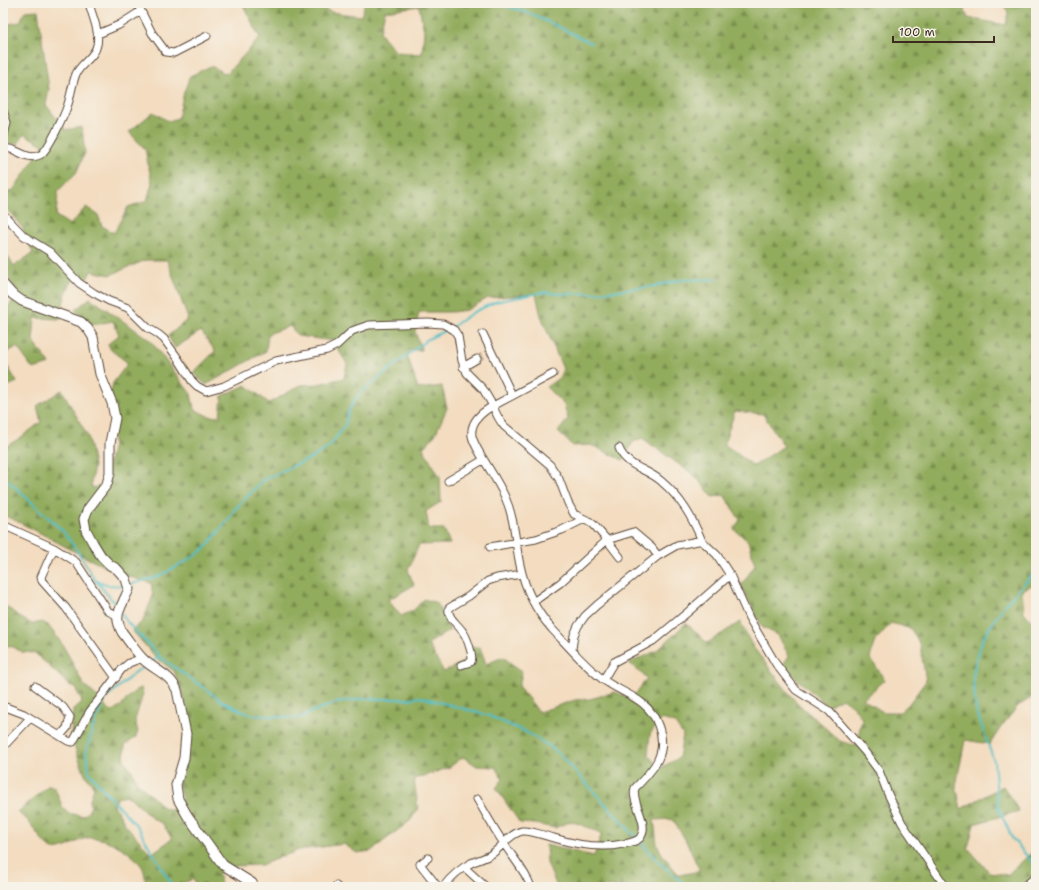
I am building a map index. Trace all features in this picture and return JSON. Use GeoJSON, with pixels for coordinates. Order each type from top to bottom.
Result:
{"type":"FeatureCollection","features":[{"type":"Feature","properties":{"kind":"street"},"geometry":{"type":"LineString","coordinates":[[3,110],[6,123],[3,141],[6,149],[32,157],[45,151],[67,106],[76,74],[96,49],[98,34],[89,3]]}},
{"type":"Feature","properties":{"kind":"street"},"geometry":{"type":"LineString","coordinates":[[137,3],[152,33],[166,52],[174,53],[207,36]]}},
{"type":"Feature","properties":{"kind":"street"},"geometry":{"type":"LineString","coordinates":[[98,34],[118,25],[141,11]]}},
{"type":"Feature","properties":{"kind":"street"},"geometry":{"type":"LineString","coordinates":[[3,214],[24,236],[50,252],[79,283],[109,301],[128,308],[148,328],[164,339],[192,382],[206,391],[224,386],[276,361],[328,350],[337,345],[352,331],[364,326],[428,323],[444,324],[454,330],[458,336],[464,367],[467,373],[483,389],[504,426],[550,465],[559,479],[572,511],[578,517],[594,525],[620,557]]}},
{"type":"Feature","properties":{"kind":"street"},"geometry":{"type":"LineString","coordinates":[[3,284],[12,294],[22,301],[81,322],[93,337],[100,374],[112,403],[115,418],[110,443],[110,473],[107,484],[88,508],[84,519],[86,530],[101,556],[110,565],[117,569],[126,579],[130,589],[124,599],[118,616],[122,632],[143,659],[168,676],[174,683],[180,699],[186,734],[184,758],[176,785],[178,799],[187,815],[223,865],[252,883],[254,887]]}},
{"type":"Feature","properties":{"kind":"street"},"geometry":{"type":"LineString","coordinates":[[483,334],[489,352],[512,395]]}},
{"type":"Feature","properties":{"kind":"street"},"geometry":{"type":"LineString","coordinates":[[464,367],[477,359]]}},
{"type":"Feature","properties":{"kind":"street"},"geometry":{"type":"LineString","coordinates":[[443,887],[464,867],[491,855],[520,832],[528,831],[592,846],[612,846],[638,839],[643,831],[640,812],[634,791],[655,766],[661,754],[662,742],[658,724],[646,706],[634,696],[619,690],[603,680],[583,663],[539,613],[526,587],[519,564],[517,541],[511,512],[505,497],[483,460],[472,436],[473,428],[479,415],[512,395],[553,374]]}},
{"type":"Feature","properties":{"kind":"street"},"geometry":{"type":"LineString","coordinates":[[619,448],[621,453],[640,469],[660,479],[689,512],[702,541],[717,555],[730,575],[749,618],[776,664],[796,690],[829,711],[880,771],[888,794],[902,823],[943,883]]}},
{"type":"Feature","properties":{"kind":"street"},"geometry":{"type":"LineString","coordinates":[[448,481],[483,460]]}},
{"type":"Feature","properties":{"kind":"street"},"geometry":{"type":"LineString","coordinates":[[490,547],[543,537],[584,519]]}},
{"type":"Feature","properties":{"kind":"street"},"geometry":{"type":"LineString","coordinates":[[3,525],[54,548],[76,562],[108,611],[118,616]]}},
{"type":"Feature","properties":{"kind":"street"},"geometry":{"type":"LineString","coordinates":[[533,602],[560,583],[607,540],[633,532],[652,548],[658,556]]}},
{"type":"Feature","properties":{"kind":"street"},"geometry":{"type":"LineString","coordinates":[[572,650],[578,626],[596,605],[658,556],[677,545],[702,541]]}},
{"type":"Feature","properties":{"kind":"street"},"geometry":{"type":"LineString","coordinates":[[54,548],[41,576],[42,581],[66,608],[116,678]]}},
{"type":"Feature","properties":{"kind":"street"},"geometry":{"type":"LineString","coordinates":[[461,665],[471,662],[473,659],[464,632],[452,619],[448,612],[449,608],[469,596],[488,581],[522,574]]}},
{"type":"Feature","properties":{"kind":"street"},"geometry":{"type":"LineString","coordinates":[[603,680],[614,662],[653,641],[730,575]]}},
{"type":"Feature","properties":{"kind":"street"},"geometry":{"type":"LineString","coordinates":[[3,706],[24,714],[70,742],[74,741],[90,711],[122,669],[129,663],[143,659]]}},
{"type":"Feature","properties":{"kind":"street"},"geometry":{"type":"LineString","coordinates":[[35,686],[63,707],[70,717],[67,728],[60,736]]}},
{"type":"Feature","properties":{"kind":"street"},"geometry":{"type":"LineString","coordinates":[[3,747],[30,718]]}},
{"type":"Feature","properties":{"kind":"street"},"geometry":{"type":"LineString","coordinates":[[478,799],[503,844],[512,854],[529,881],[531,887]]}},
{"type":"Feature","properties":{"kind":"street"},"geometry":{"type":"LineString","coordinates":[[428,858],[420,864],[438,887]]}},
{"type":"Feature","properties":{"kind":"street"},"geometry":{"type":"LineString","coordinates":[[464,867],[486,887]]}},
{"type":"Feature","properties":{"kind":"street"},"geometry":{"type":"LineString","coordinates":[[1023,887],[1036,876]]}},
{"type":"Feature","properties":{"kind":"green space"},"geometry":{"type":"Polygon","coordinates":[[[242,3],[316,3],[316,5],[331,12],[361,16],[365,3],[962,3],[968,18],[1006,25],[1008,12],[1002,3],[1036,3],[1036,583],[1022,590],[1024,612],[1036,627],[1036,695],[1018,706],[1001,727],[990,744],[965,740],[956,786],[961,809],[1003,786],[1019,811],[974,824],[968,848],[989,872],[1007,875],[1036,849],[1036,887],[557,887],[547,863],[546,845],[594,856],[602,833],[571,821],[555,828],[520,823],[496,788],[503,779],[495,767],[477,766],[463,757],[448,768],[414,779],[418,808],[411,820],[371,851],[357,853],[344,844],[299,850],[261,865],[236,866],[218,873],[222,887],[196,887],[193,879],[175,887],[145,887],[145,875],[142,866],[136,859],[116,845],[101,839],[87,838],[61,849],[53,849],[46,845],[29,822],[18,812],[49,785],[55,788],[62,806],[68,813],[83,816],[88,812],[91,806],[89,803],[94,787],[85,775],[71,734],[73,710],[82,702],[75,687],[69,685],[35,653],[22,652],[11,646],[3,645],[3,604],[21,618],[32,624],[42,622],[48,625],[62,644],[83,684],[101,700],[107,709],[113,711],[117,709],[136,690],[141,688],[143,694],[135,720],[138,732],[135,738],[125,745],[124,760],[132,771],[137,782],[164,808],[171,810],[182,799],[178,785],[186,760],[190,726],[185,701],[174,671],[156,658],[132,630],[143,621],[153,596],[151,583],[112,570],[3,515],[3,445],[5,447],[20,438],[41,422],[37,406],[62,390],[88,437],[94,465],[91,484],[93,488],[103,485],[113,445],[111,391],[113,383],[128,363],[111,350],[108,344],[119,335],[113,321],[92,325],[75,310],[90,298],[150,340],[191,394],[194,409],[208,416],[220,417],[222,396],[246,385],[269,403],[301,385],[318,384],[344,378],[347,364],[333,341],[298,336],[290,326],[268,334],[266,351],[206,385],[193,373],[215,351],[201,331],[175,348],[168,336],[188,319],[167,260],[146,260],[110,275],[91,271],[86,281],[77,276],[67,290],[60,319],[35,318],[33,341],[50,364],[33,369],[17,347],[3,354],[3,313],[19,293],[11,282],[4,268],[3,249],[14,266],[33,253],[23,229],[3,204],[3,191],[12,192],[43,145],[24,134],[18,144],[3,143],[3,123],[5,121],[3,117],[3,25],[20,22],[25,11],[38,10],[49,89],[46,105],[66,130],[82,127],[85,153],[76,173],[58,191],[56,216],[70,225],[86,207],[98,215],[102,226],[114,233],[128,207],[147,201],[152,183],[145,149],[129,132],[153,112],[168,121],[178,118],[184,92],[190,76],[211,66],[226,74],[260,38],[242,3]],[[419,6],[385,11],[380,32],[396,52],[422,54],[424,31],[419,6]],[[536,294],[488,298],[467,310],[452,312],[419,312],[415,332],[422,350],[409,350],[408,358],[418,389],[442,386],[447,408],[435,435],[423,448],[440,477],[441,502],[426,511],[429,529],[444,529],[450,544],[419,545],[408,570],[414,585],[388,600],[401,616],[414,610],[424,599],[437,603],[450,630],[428,644],[444,672],[472,657],[469,648],[480,647],[486,664],[503,657],[522,672],[519,687],[539,712],[575,700],[590,699],[615,692],[632,699],[647,678],[629,663],[658,650],[686,623],[707,643],[740,622],[753,647],[795,701],[840,741],[856,746],[862,719],[854,707],[842,698],[828,706],[782,666],[789,656],[778,635],[762,627],[741,586],[755,565],[748,541],[734,529],[740,520],[724,495],[713,497],[695,476],[642,438],[633,442],[623,460],[591,445],[573,446],[558,432],[568,419],[564,405],[546,387],[559,378],[563,369],[541,316],[536,294]],[[735,411],[724,444],[754,466],[784,446],[763,414],[735,411]],[[891,623],[875,641],[870,658],[885,680],[863,699],[883,712],[900,712],[908,705],[926,681],[920,645],[911,629],[891,623]],[[662,719],[650,734],[648,755],[660,768],[679,758],[683,735],[675,723],[662,719]],[[118,797],[114,805],[125,824],[151,854],[172,839],[163,824],[152,818],[130,797],[118,797]],[[672,819],[654,820],[657,844],[662,854],[679,875],[700,871],[685,839],[672,819]]]}},
{"type":"Feature","properties":{"kind":"green space"},"geometry":{"type":"Polygon","coordinates":[[[3,359],[17,382],[3,388],[3,359]]]}},
{"type":"Feature","properties":{"kind":"waterway"},"geometry":{"type":"LineString","coordinates":[[493,3],[519,10],[555,25],[591,43]]}},
{"type":"Feature","properties":{"kind":"waterway"},"geometry":{"type":"LineString","coordinates":[[452,327],[472,313],[495,302],[544,292],[559,294],[595,293],[655,286],[681,280],[718,279]]}},
{"type":"Feature","properties":{"kind":"waterway"},"geometry":{"type":"LineString","coordinates":[[131,584],[158,577],[195,556],[205,548],[229,519],[235,509],[263,480],[313,457],[329,447],[345,425],[348,412],[361,392],[428,339],[448,329]]}},
{"type":"Feature","properties":{"kind":"waterway"},"geometry":{"type":"LineString","coordinates":[[3,476],[63,531],[95,580],[108,585],[125,586]]}},
{"type":"Feature","properties":{"kind":"waterway"},"geometry":{"type":"LineString","coordinates":[[1036,571],[1003,607],[983,638],[973,677],[976,710],[994,761],[998,807],[1012,838],[1036,867]]}},
{"type":"Feature","properties":{"kind":"waterway"},"geometry":{"type":"LineString","coordinates":[[96,581],[118,607]]}},
{"type":"Feature","properties":{"kind":"waterway"},"geometry":{"type":"LineString","coordinates":[[121,613],[128,623],[160,657],[222,701],[246,713],[253,715],[300,718],[311,712],[336,703],[361,699],[408,699],[421,697],[487,715],[526,732],[559,754],[657,860],[687,887]]}},
{"type":"Feature","properties":{"kind":"waterway"},"geometry":{"type":"LineString","coordinates":[[152,662],[160,657]]}},
{"type":"Feature","properties":{"kind":"waterway"},"geometry":{"type":"LineString","coordinates":[[146,666],[137,671],[106,698],[95,721],[86,753],[89,772],[137,826],[173,887]]}},
{"type":"Feature","properties":{"kind":"tunnel"},"geometry":{"type":"LineString","coordinates":[[477,359],[487,353]]}}]}
